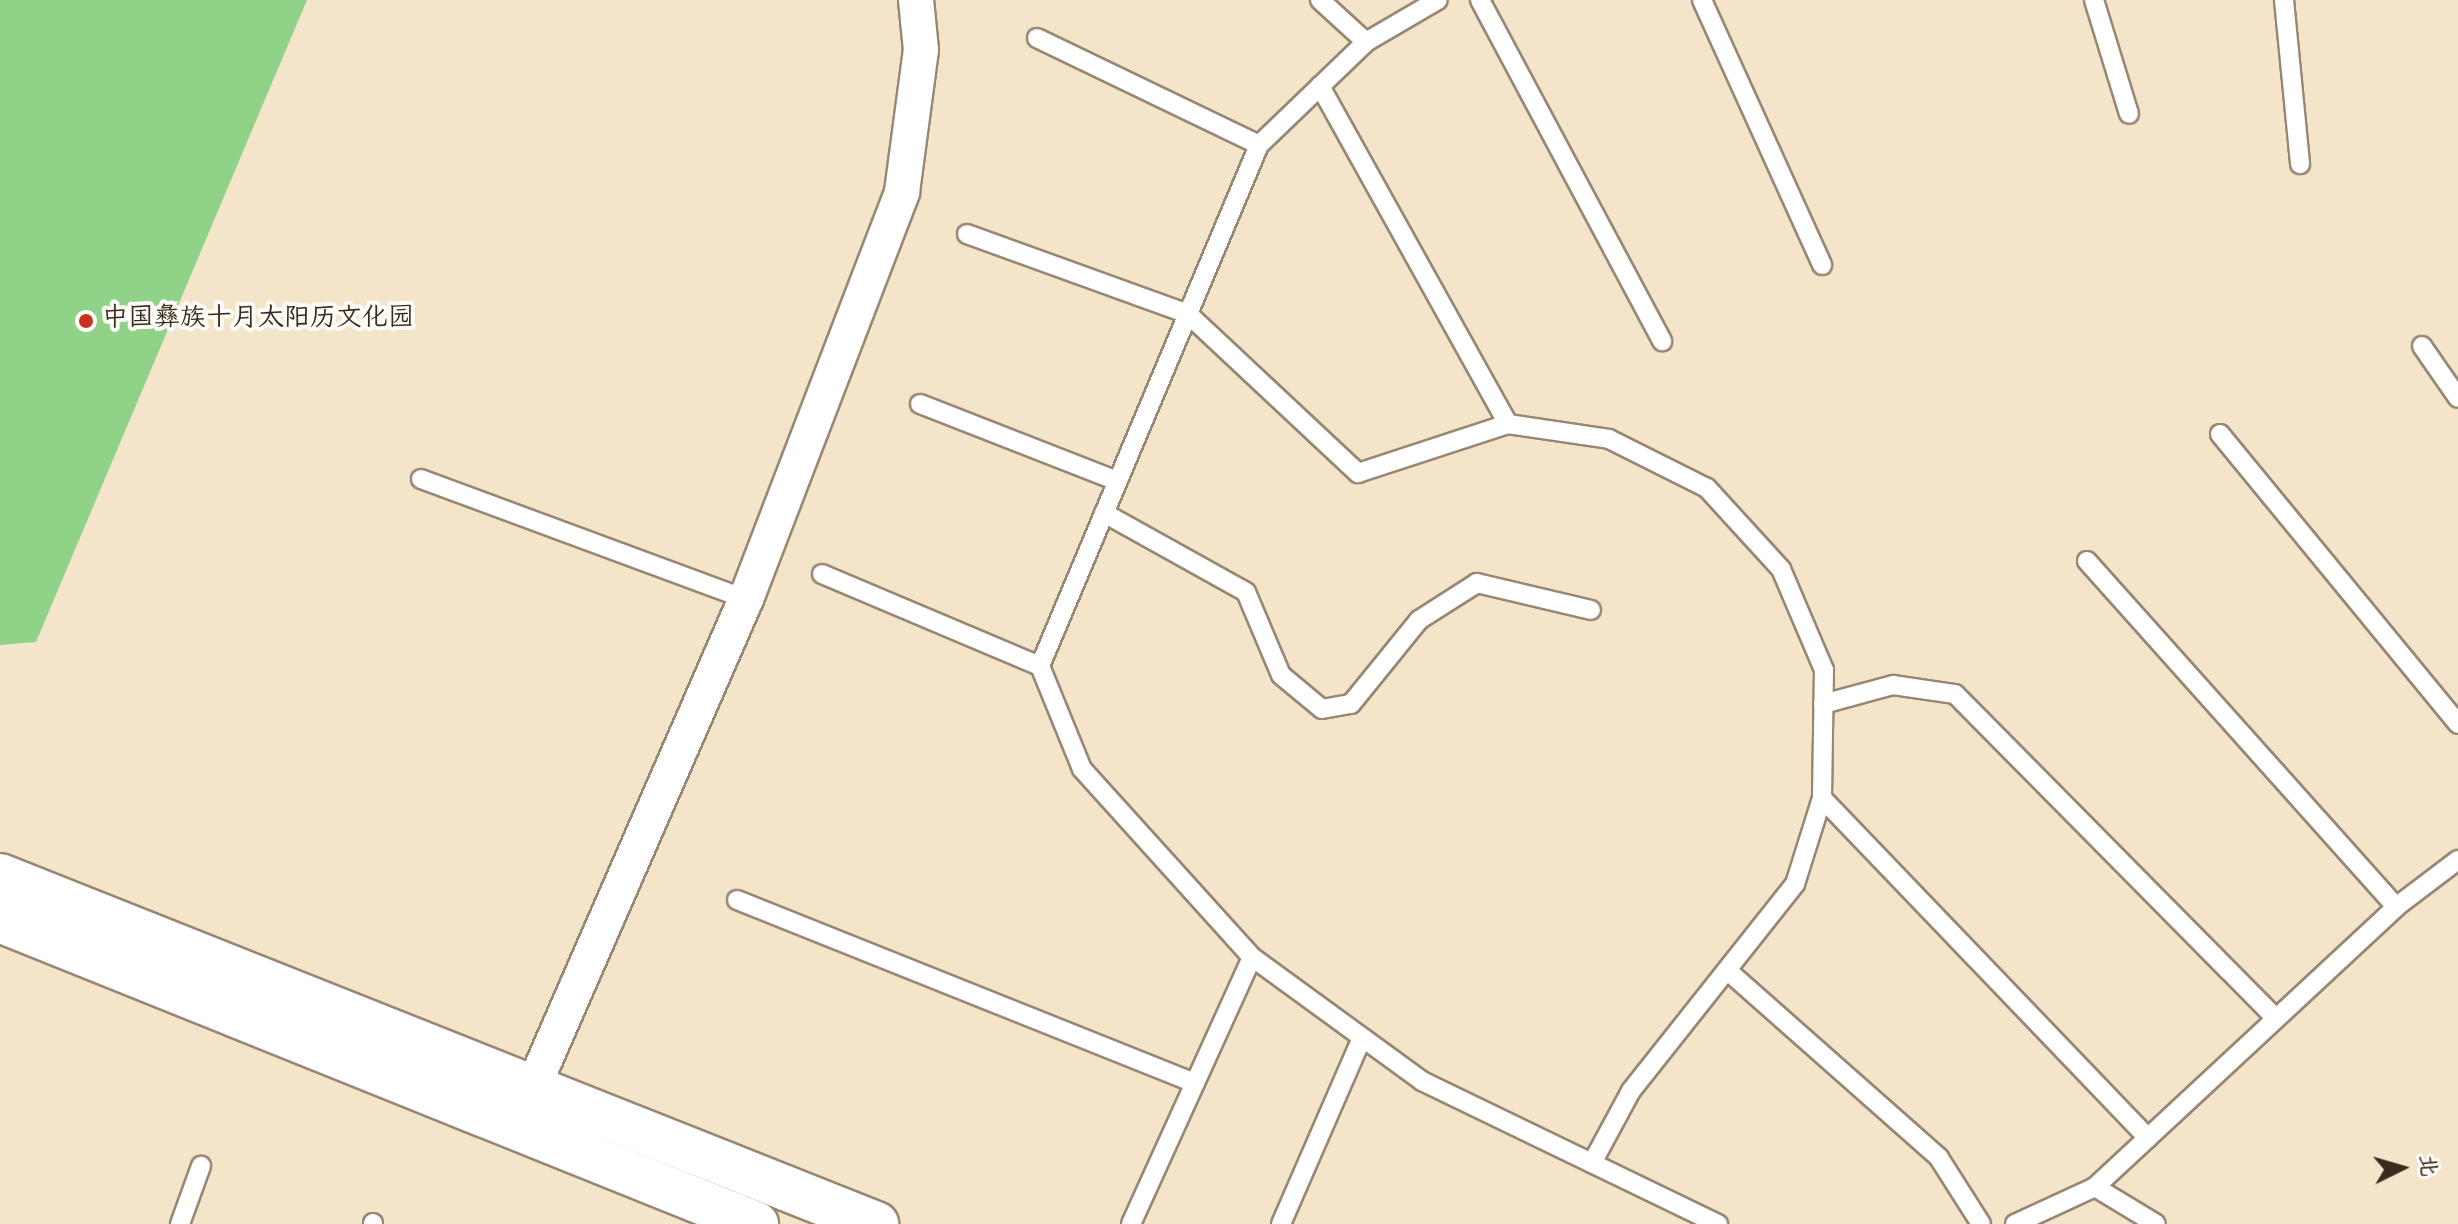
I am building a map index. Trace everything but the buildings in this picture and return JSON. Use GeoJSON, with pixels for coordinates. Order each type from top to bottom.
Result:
{"type":"FeatureCollection","features":[{"type":"Feature","properties":{"kind":"main road"},"geometry":{"type":"LineString","coordinates":[[0,876],[524,1108],[756,1224]]}},
{"type":"Feature","properties":{"kind":"main road"},"geometry":{"type":"LineString","coordinates":[[0,920],[524,1108],[876,1224]]}},
{"type":"Feature","properties":{"kind":"street"},"geometry":{"type":"LineString","coordinates":[[524,1108],[746,599],[902,192],[921,50],[916,0]]}},
{"type":"Feature","properties":{"kind":"lane"},"geometry":{"type":"LineString","coordinates":[[1320,0],[1366,42]]}},
{"type":"Feature","properties":{"kind":"lane"},"geometry":{"type":"LineString","coordinates":[[1438,0],[1366,42],[1259,145],[1040,666],[1082,769],[1252,957],[1422,1081],[1718,1224]]}},
{"type":"Feature","properties":{"kind":"lane"},"geometry":{"type":"LineString","coordinates":[[1480,0],[1662,341]]}},
{"type":"Feature","properties":{"kind":"lane"},"geometry":{"type":"LineString","coordinates":[[1702,0],[1822,265]]}},
{"type":"Feature","properties":{"kind":"lane"},"geometry":{"type":"LineString","coordinates":[[2094,0],[2129,114]]}},
{"type":"Feature","properties":{"kind":"lane"},"geometry":{"type":"LineString","coordinates":[[2284,0],[2300,164]]}},
{"type":"Feature","properties":{"kind":"lane"},"geometry":{"type":"LineString","coordinates":[[1037,38],[1259,145]]}},
{"type":"Feature","properties":{"kind":"lane"},"geometry":{"type":"LineString","coordinates":[[1320,86],[1508,424]]}},
{"type":"Feature","properties":{"kind":"lane"},"geometry":{"type":"LineString","coordinates":[[967,234],[1188,314],[1358,473],[1508,424],[1609,439],[1707,488],[1781,569],[1824,670],[1822,798],[1795,884],[1631,1091],[1592,1163]]}},
{"type":"Feature","properties":{"kind":"lane"},"geometry":{"type":"LineString","coordinates":[[2422,346],[2458,398]]}},
{"type":"Feature","properties":{"kind":"lane"},"geometry":{"type":"LineString","coordinates":[[920,404],[1117,481]]}},
{"type":"Feature","properties":{"kind":"lane"},"geometry":{"type":"LineString","coordinates":[[2220,434],[2458,724]]}},
{"type":"Feature","properties":{"kind":"lane"},"geometry":{"type":"LineString","coordinates":[[421,479],[746,599]]}},
{"type":"Feature","properties":{"kind":"lane"},"geometry":{"type":"LineString","coordinates":[[1104,513],[1246,592],[1281,675],[1322,709],[1351,704],[1419,620],[1477,583],[1591,610]]}},
{"type":"Feature","properties":{"kind":"lane"},"geometry":{"type":"LineString","coordinates":[[2087,561],[2396,907]]}},
{"type":"Feature","properties":{"kind":"lane"},"geometry":{"type":"LineString","coordinates":[[822,574],[1040,666]]}},
{"type":"Feature","properties":{"kind":"lane"},"geometry":{"type":"LineString","coordinates":[[1823,704],[1893,685],[1955,694],[2276,1018]]}},
{"type":"Feature","properties":{"kind":"lane"},"geometry":{"type":"LineString","coordinates":[[1822,798],[2148,1138]]}},
{"type":"Feature","properties":{"kind":"lane"},"geometry":{"type":"LineString","coordinates":[[2015,1224],[2095,1187],[2396,907],[2458,860]]}},
{"type":"Feature","properties":{"kind":"lane"},"geometry":{"type":"LineString","coordinates":[[737,900],[1195,1083]]}},
{"type":"Feature","properties":{"kind":"lane"},"geometry":{"type":"LineString","coordinates":[[1131,1224],[1252,957]]}},
{"type":"Feature","properties":{"kind":"lane"},"geometry":{"type":"LineString","coordinates":[[1728,971],[1939,1158],[1981,1224]]}},
{"type":"Feature","properties":{"kind":"lane"},"geometry":{"type":"LineString","coordinates":[[1281,1224],[1362,1038]]}},
{"type":"Feature","properties":{"kind":"lane"},"geometry":{"type":"LineString","coordinates":[[180,1224],[201,1166]]}},
{"type":"Feature","properties":{"kind":"lane"},"geometry":{"type":"LineString","coordinates":[[2095,1187],[2156,1224]]}},
{"type":"Feature","properties":{"kind":"green space","name":"中国彝族十月太阳历文化园"},"geometry":{"type":"Polygon","coordinates":[[[0,0],[307,0],[36,642],[0,645],[0,0]]]}},
{"type":"Feature","properties":{"kind":"place","name":"中国彝族十月太阳历文化园"},"geometry":{"type":"Point","coordinates":[86,321]}}]}
